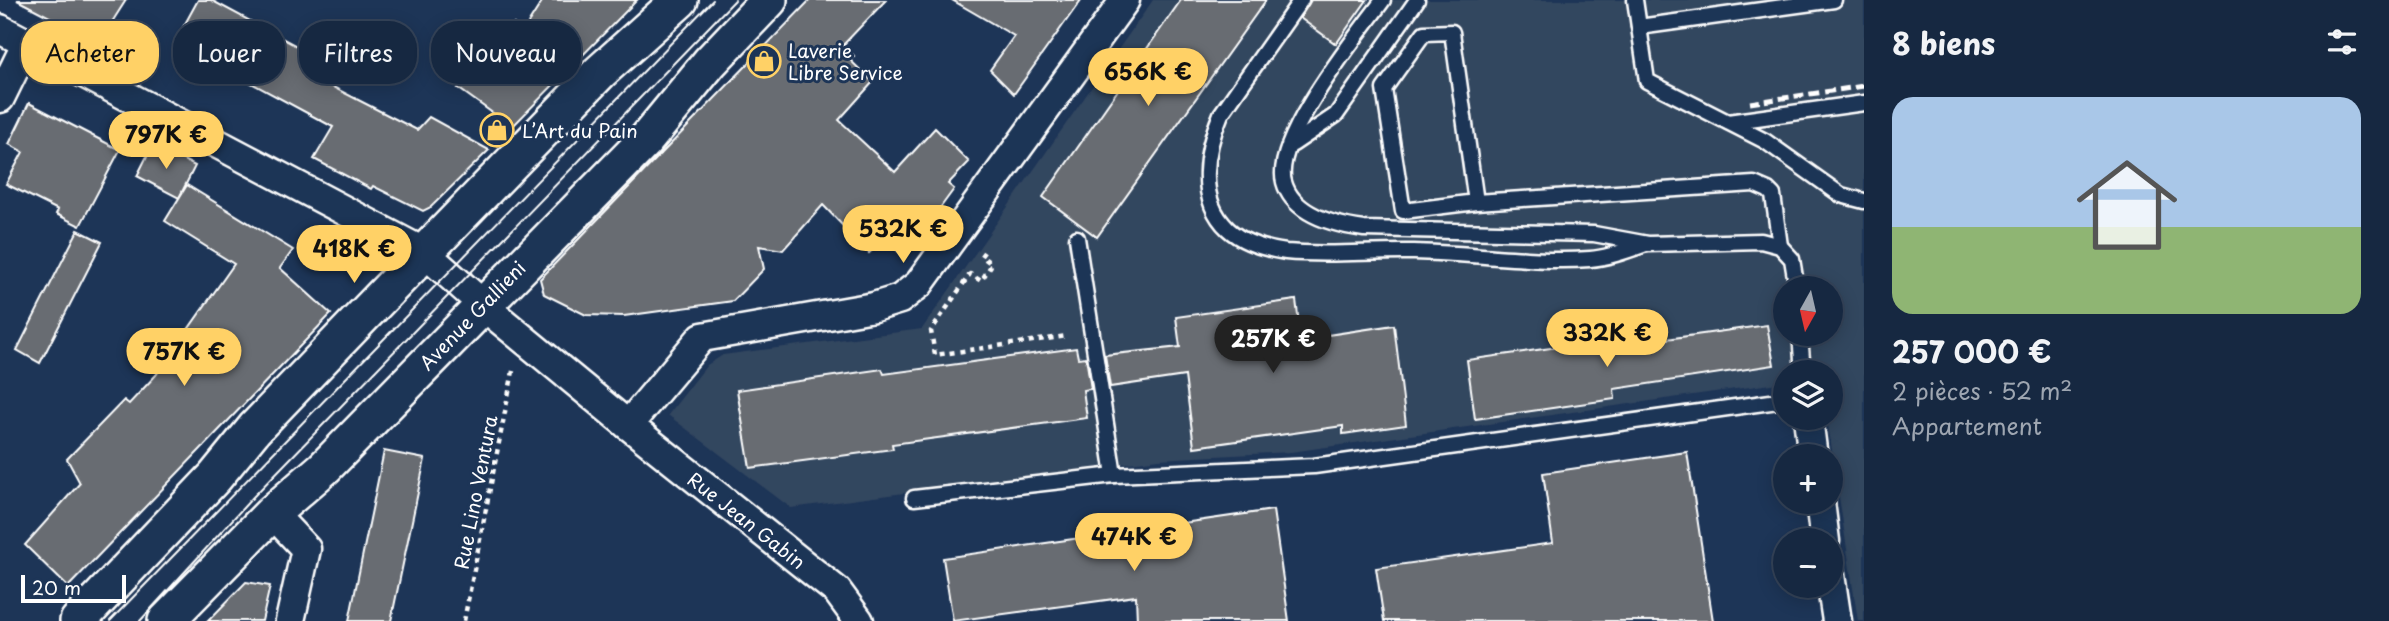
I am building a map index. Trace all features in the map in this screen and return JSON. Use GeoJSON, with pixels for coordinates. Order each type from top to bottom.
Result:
{"type":"FeatureCollection","features":[{"type":"Feature","properties":{"kind":"street"},"geometry":{"type":"LineString","coordinates":[[78,621],[215,477],[255,428],[600,72],[680,0]]}},
{"type":"Feature","properties":{"kind":"street","name":"Avenue Gallieni"},"geometry":{"type":"LineString","coordinates":[[166,621],[272,513],[324,468],[645,141],[710,62],[769,0]]}},
{"type":"Feature","properties":{"kind":"street"},"geometry":{"type":"LineString","coordinates":[[628,425],[702,337],[874,307],[900,299],[919,284],[1125,0]]}},
{"type":"Feature","properties":{"kind":"street","name":"Rue Jean Gabin"},"geometry":{"type":"LineString","coordinates":[[0,29],[21,40]]}},
{"type":"Feature","properties":{"kind":"street"},"geometry":{"type":"LineString","coordinates":[[0,97],[21,55]]}},
{"type":"Feature","properties":{"kind":"street","name":"Rue Jean Gabin"},"geometry":{"type":"LineString","coordinates":[[105,84],[425,253],[628,425],[837,591],[859,621]]}},
{"type":"Feature","properties":{"kind":"street"},"geometry":{"type":"LineString","coordinates":[[272,513],[306,549],[290,621]]}},
{"type":"Feature","properties":{"kind":"street"},"geometry":{"type":"LineString","coordinates":[[1834,598],[1837,621]]}},
{"type":"Feature","properties":{"kind":"lane"},"geometry":{"type":"LineString","coordinates":[[1301,0],[1221,114],[1213,133],[1207,176],[1209,198],[1216,215],[1237,236],[1266,248],[1288,252],[1415,252],[1591,260],[1648,244]]}},
{"type":"Feature","properties":{"kind":"lane"},"geometry":{"type":"LineString","coordinates":[[1383,0],[1311,99],[1282,169],[1288,192],[1310,214],[1345,227],[1594,234],[1648,244],[1762,241],[1780,246],[1792,258],[1795,276]]}},
{"type":"Feature","properties":{"kind":"lane"},"geometry":{"type":"LineString","coordinates":[[1292,145],[1336,115],[1417,0]]}},
{"type":"Feature","properties":{"kind":"lane"},"geometry":{"type":"LineString","coordinates":[[1635,0],[1647,81],[1765,141],[1864,211]]}},
{"type":"Feature","properties":{"kind":"lane"},"geometry":{"type":"LineString","coordinates":[[1639,27],[1834,0]]}},
{"type":"Feature","properties":{"kind":"lane"},"geometry":{"type":"LineString","coordinates":[[1476,202],[1452,32],[1424,33],[1384,89],[1404,212],[1476,202],[1754,184],[1773,195],[1780,246]]}},
{"type":"Feature","properties":{"kind":"lane"},"geometry":{"type":"LineString","coordinates":[[1728,122],[1864,103]]}},
{"type":"Feature","properties":{"kind":"lane"},"geometry":{"type":"LineString","coordinates":[[1841,194],[1864,201]]}},
{"type":"Feature","properties":{"kind":"lane"},"geometry":{"type":"LineString","coordinates":[[1077,238],[1114,475]]}},
{"type":"Feature","properties":{"kind":"lane"},"geometry":{"type":"LineString","coordinates":[[914,498],[1114,475],[1314,466],[1773,402]]}},
{"type":"Feature","properties":{"kind":"path"},"geometry":{"type":"LineString","coordinates":[[989,245],[981,256],[992,264],[981,281],[970,274],[931,331],[935,355],[1091,333]]}},
{"type":"Feature","properties":{"kind":"path","name":"Rue Lino Ventura"},"geometry":{"type":"LineString","coordinates":[[464,621],[514,368]]}},
{"type":"Feature","properties":{"kind":"shaded area"},"geometry":{"type":"Polygon","coordinates":[[[1153,0],[1864,0],[1864,621],[1858,621],[1842,514],[1843,444],[1831,444],[1829,430],[1843,430],[1843,360],[1773,360],[1773,384],[1291,452],[1159,459],[791,508],[668,415],[707,365],[723,355],[922,329],[1153,0]]]}},
{"type":"Feature","properties":{"kind":"building"},"geometry":{"type":"Polygon","coordinates":[[[17,0],[126,0],[113,21],[57,21],[17,0]]]}},
{"type":"Feature","properties":{"kind":"building"},"geometry":{"type":"Polygon","coordinates":[[[198,0],[211,0],[250,21],[186,21],[198,0]]]}},
{"type":"Feature","properties":{"kind":"building"},"geometry":{"type":"Polygon","coordinates":[[[543,0],[637,0],[581,57],[581,21],[530,21],[543,0]]]}},
{"type":"Feature","properties":{"kind":"building"},"geometry":{"type":"Polygon","coordinates":[[[810,0],[886,0],[843,45],[854,56],[850,60],[873,82],[839,120],[895,172],[935,128],[969,162],[948,184],[954,189],[904,257],[888,242],[883,247],[879,244],[869,253],[823,205],[783,250],[759,246],[764,269],[733,301],[624,316],[586,315],[544,294],[540,279],[810,0]]]}},
{"type":"Feature","properties":{"kind":"building"},"geometry":{"type":"Polygon","coordinates":[[[952,0],[1081,0],[1014,94],[990,70],[1014,36],[952,0]]]}},
{"type":"Feature","properties":{"kind":"building"},"geometry":{"type":"Polygon","coordinates":[[[1181,0],[1266,0],[1097,237],[1043,197],[1181,0]]]}},
{"type":"Feature","properties":{"kind":"building"},"geometry":{"type":"Polygon","coordinates":[[[1311,0],[1367,0],[1336,44],[1300,18],[1311,0]]]}},
{"type":"Feature","properties":{"kind":"building"},"geometry":{"type":"Polygon","coordinates":[[[285,40],[299,47],[299,84],[327,84],[417,130],[429,117],[489,150],[431,207],[423,211],[373,186],[371,189],[314,159],[333,127],[253,84],[285,84],[285,40]]]}},
{"type":"Feature","properties":{"kind":"building"},"geometry":{"type":"Polygon","coordinates":[[[462,84],[554,84],[512,127],[458,88],[462,84]]]}},
{"type":"Feature","properties":{"kind":"building"},"geometry":{"type":"Polygon","coordinates":[[[29,103],[120,150],[80,226],[56,214],[58,210],[6,184],[23,152],[9,144],[29,103]]]}},
{"type":"Feature","properties":{"kind":"building"},"geometry":{"type":"Polygon","coordinates":[[[153,144],[195,166],[179,198],[137,176],[153,144]]]}},
{"type":"Feature","properties":{"kind":"building"},"geometry":{"type":"Polygon","coordinates":[[[187,185],[293,250],[280,268],[331,314],[68,587],[25,545],[80,483],[67,459],[124,400],[129,404],[156,375],[234,264],[165,221],[187,185]]]}},
{"type":"Feature","properties":{"kind":"building"},"geometry":{"type":"Polygon","coordinates":[[[78,230],[102,242],[40,363],[17,350],[78,230]]]}},
{"type":"Feature","properties":{"kind":"building"},"geometry":{"type":"Polygon","coordinates":[[[1296,300],[1301,339],[1394,325],[1406,425],[1343,434],[1343,426],[1194,447],[1185,376],[1110,387],[1105,355],[1180,347],[1176,317],[1296,300]]]}},
{"type":"Feature","properties":{"kind":"building"},"geometry":{"type":"Polygon","coordinates":[[[1767,325],[1773,365],[1614,389],[1615,399],[1475,419],[1467,360],[1607,340],[1608,347],[1767,325]]]}},
{"type":"Feature","properties":{"kind":"building"},"geometry":{"type":"Polygon","coordinates":[[[1076,348],[1078,358],[1086,357],[1091,389],[1083,390],[1087,418],[892,444],[893,449],[750,468],[737,390],[882,369],[884,374],[1076,348]]]}},
{"type":"Feature","properties":{"kind":"building"},"geometry":{"type":"Polygon","coordinates":[[[384,451],[425,459],[391,621],[349,621],[384,451]]]}},
{"type":"Feature","properties":{"kind":"building"},"geometry":{"type":"Polygon","coordinates":[[[1687,452],[1713,621],[1384,621],[1376,568],[1553,543],[1543,473],[1687,452]]]}},
{"type":"Feature","properties":{"kind":"building"},"geometry":{"type":"Polygon","coordinates":[[[1273,510],[1289,621],[1137,621],[1136,596],[953,621],[943,558],[1273,510]]]}},
{"type":"Feature","properties":{"kind":"building"},"geometry":{"type":"Polygon","coordinates":[[[246,582],[270,586],[262,621],[208,621],[246,582]]]}},
{"type":"Feature","properties":{"kind":"tram line"},"geometry":{"type":"LineString","coordinates":[[110,621],[713,0]]}},
{"type":"Feature","properties":{"kind":"tram line"},"geometry":{"type":"LineString","coordinates":[[140,621],[253,497],[735,0]]}},
{"type":"Feature","properties":{"kind":"railway"},"geometry":{"type":"LineString","coordinates":[[1750,103],[1864,86]]}},
{"type":"Feature","properties":{"kind":"place","name":"Laverie Libre Service"},"geometry":{"type":"Point","coordinates":[764,61]}},
{"type":"Feature","properties":{"kind":"place","name":"L’Art du Pain"},"geometry":{"type":"Point","coordinates":[497,130]}}]}
